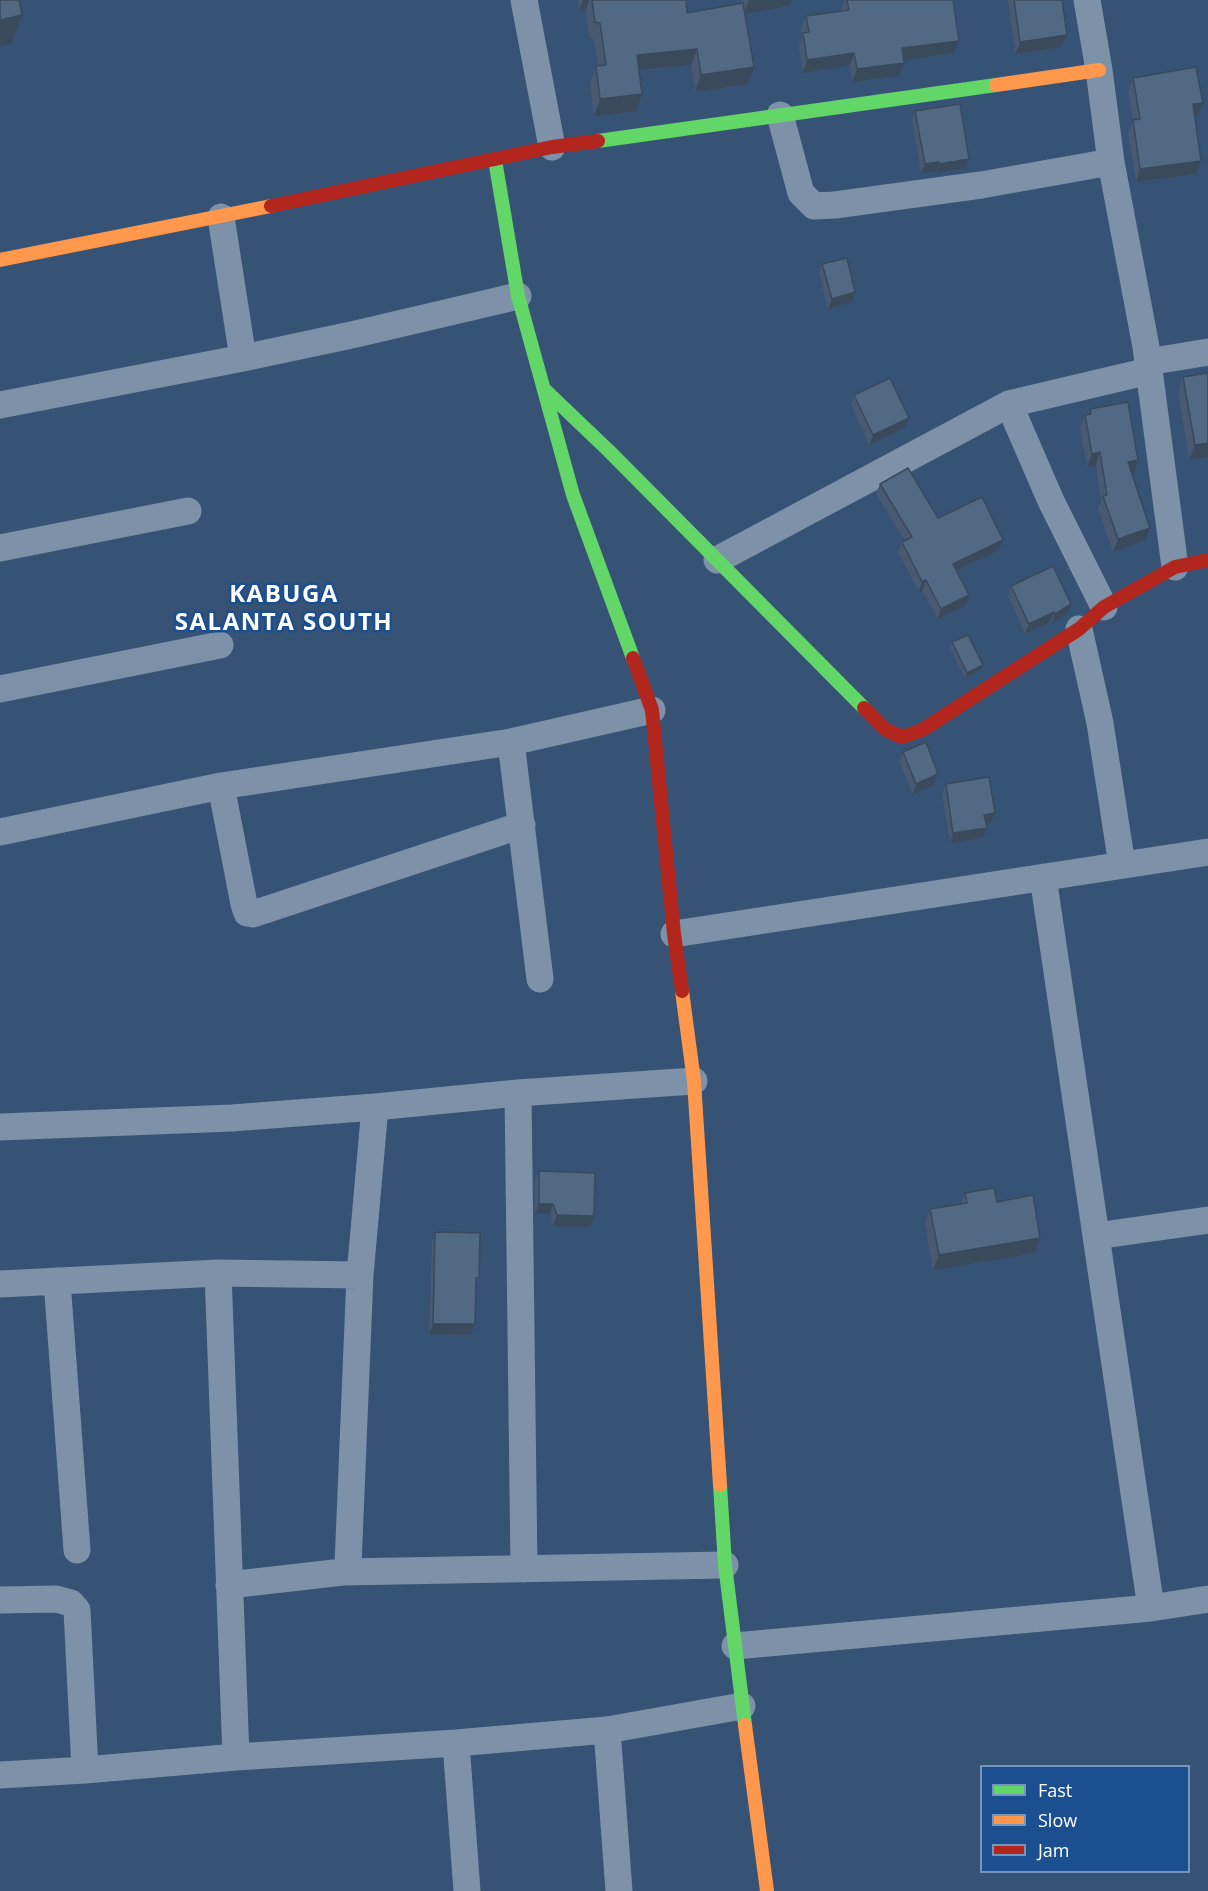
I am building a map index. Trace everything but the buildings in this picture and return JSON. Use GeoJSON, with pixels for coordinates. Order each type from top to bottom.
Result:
{"type":"FeatureCollection","features":[{"type":"Feature","properties":{"kind":"street"},"geometry":{"type":"LineString","coordinates":[[524,0],[552,147]]}},
{"type":"Feature","properties":{"kind":"street"},"geometry":{"type":"LineString","coordinates":[[1087,0],[1100,70],[1111,162],[1148,367],[1175,567]]}},
{"type":"Feature","properties":{"kind":"street"},"geometry":{"type":"LineString","coordinates":[[0,260],[221,217],[552,147],[1100,70]]}},
{"type":"Feature","properties":{"kind":"street"},"geometry":{"type":"LineString","coordinates":[[780,116],[801,193],[814,206],[981,185],[1111,162]]}},
{"type":"Feature","properties":{"kind":"street"},"geometry":{"type":"LineString","coordinates":[[495,160],[518,296],[573,495],[652,710],[674,934],[694,1081],[725,1565],[767,1891]]}},
{"type":"Feature","properties":{"kind":"street"},"geometry":{"type":"LineString","coordinates":[[221,217],[243,358]]}},
{"type":"Feature","properties":{"kind":"street"},"geometry":{"type":"LineString","coordinates":[[0,405],[243,358],[518,296]]}},
{"type":"Feature","properties":{"kind":"street"},"geometry":{"type":"LineString","coordinates":[[717,560],[1009,404],[1208,352]]}},
{"type":"Feature","properties":{"kind":"street"},"geometry":{"type":"LineString","coordinates":[[544,388],[886,729],[902,737],[922,730],[1079,629],[1104,607],[1175,567],[1208,560]]}},
{"type":"Feature","properties":{"kind":"street"},"geometry":{"type":"LineString","coordinates":[[1009,404],[1051,501],[1104,607]]}},
{"type":"Feature","properties":{"kind":"street"},"geometry":{"type":"LineString","coordinates":[[0,548],[188,511]]}},
{"type":"Feature","properties":{"kind":"street"},"geometry":{"type":"LineString","coordinates":[[1079,629],[1100,723],[1122,865]]}},
{"type":"Feature","properties":{"kind":"street"},"geometry":{"type":"LineString","coordinates":[[0,689],[220,645]]}},
{"type":"Feature","properties":{"kind":"street"},"geometry":{"type":"LineString","coordinates":[[0,832],[221,786],[511,742],[652,710]]}},
{"type":"Feature","properties":{"kind":"street"},"geometry":{"type":"LineString","coordinates":[[511,742],[540,979]]}},
{"type":"Feature","properties":{"kind":"street"},"geometry":{"type":"LineString","coordinates":[[221,786],[244,904],[247,913],[253,914],[522,825]]}},
{"type":"Feature","properties":{"kind":"street"},"geometry":{"type":"LineString","coordinates":[[674,934],[1208,852]]}},
{"type":"Feature","properties":{"kind":"street"},"geometry":{"type":"LineString","coordinates":[[1043,877],[1151,1608]]}},
{"type":"Feature","properties":{"kind":"street"},"geometry":{"type":"LineString","coordinates":[[0,1127],[232,1118],[518,1093],[694,1081]]}},
{"type":"Feature","properties":{"kind":"street"},"geometry":{"type":"LineString","coordinates":[[518,1093],[524,1569]]}},
{"type":"Feature","properties":{"kind":"street"},"geometry":{"type":"LineString","coordinates":[[343,1572],[348,1565],[360,1275],[375,1107]]}},
{"type":"Feature","properties":{"kind":"street"},"geometry":{"type":"LineString","coordinates":[[1096,1236],[1208,1220]]}},
{"type":"Feature","properties":{"kind":"street"},"geometry":{"type":"LineString","coordinates":[[0,1284],[218,1273],[360,1275]]}},
{"type":"Feature","properties":{"kind":"street"},"geometry":{"type":"LineString","coordinates":[[218,1273],[236,1757]]}},
{"type":"Feature","properties":{"kind":"street"},"geometry":{"type":"LineString","coordinates":[[57,1281],[77,1550]]}},
{"type":"Feature","properties":{"kind":"street"},"geometry":{"type":"LineString","coordinates":[[229,1585],[343,1572],[725,1565]]}},
{"type":"Feature","properties":{"kind":"street"},"geometry":{"type":"LineString","coordinates":[[0,1600],[56,1599],[71,1603],[77,1610],[85,1770]]}},
{"type":"Feature","properties":{"kind":"street"},"geometry":{"type":"LineString","coordinates":[[735,1646],[1151,1608],[1208,1599]]}},
{"type":"Feature","properties":{"kind":"street"},"geometry":{"type":"LineString","coordinates":[[0,1775],[456,1743],[607,1730],[742,1706]]}},
{"type":"Feature","properties":{"kind":"street"},"geometry":{"type":"LineString","coordinates":[[607,1730],[619,1891]]}},
{"type":"Feature","properties":{"kind":"street"},"geometry":{"type":"LineString","coordinates":[[456,1743],[467,1891]]}},
{"type":"Feature","properties":{"kind":"traffic: fast"},"geometry":{"type":"LineString","coordinates":[[598,141],[996,85]]}},
{"type":"Feature","properties":{"kind":"traffic: fast"},"geometry":{"type":"LineString","coordinates":[[495,160],[518,296],[573,495],[633,658]]}},
{"type":"Feature","properties":{"kind":"traffic: fast"},"geometry":{"type":"LineString","coordinates":[[544,389],[609,451],[864,708]]}},
{"type":"Feature","properties":{"kind":"traffic: fast"},"geometry":{"type":"LineString","coordinates":[[720,1485],[725,1565],[745,1725]]}},
{"type":"Feature","properties":{"kind":"traffic: slow"},"geometry":{"type":"LineString","coordinates":[[996,85],[1099,70]]}},
{"type":"Feature","properties":{"kind":"traffic: slow"},"geometry":{"type":"LineString","coordinates":[[0,260],[271,206]]}},
{"type":"Feature","properties":{"kind":"traffic: slow"},"geometry":{"type":"LineString","coordinates":[[682,991],[694,1081],[720,1485]]}},
{"type":"Feature","properties":{"kind":"traffic: slow"},"geometry":{"type":"LineString","coordinates":[[745,1725],[767,1891]]}},
{"type":"Feature","properties":{"kind":"traffic: jam"},"geometry":{"type":"LineString","coordinates":[[271,206],[552,147],[598,141]]}},
{"type":"Feature","properties":{"kind":"traffic: jam"},"geometry":{"type":"LineString","coordinates":[[864,708],[886,730],[902,737],[922,730],[1079,629],[1104,607],[1175,567],[1208,560]]}},
{"type":"Feature","properties":{"kind":"traffic: jam"},"geometry":{"type":"LineString","coordinates":[[633,658],[652,710],[674,934],[682,991]]}},
{"type":"Feature","properties":{"kind":"district","name":"KABUGA SALANTA SOUTH"},"geometry":{"type":"Point","coordinates":[284,609]}}]}
